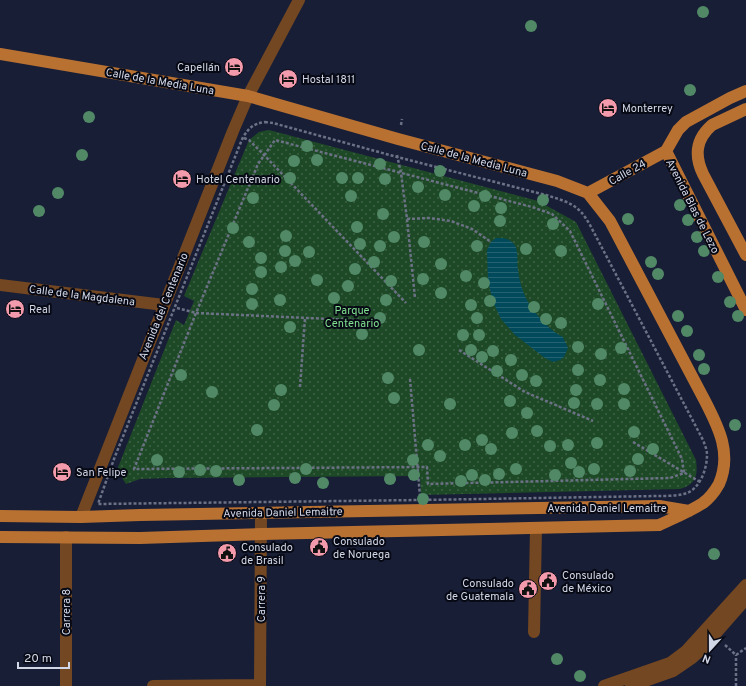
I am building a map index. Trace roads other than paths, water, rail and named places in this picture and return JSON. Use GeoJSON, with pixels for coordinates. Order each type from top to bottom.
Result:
{"type":"FeatureCollection","features":[{"type":"Feature","properties":{"kind":"main road","name":"Calle de la Media Luna"},"geometry":{"type":"LineString","coordinates":[[0,54],[248,96],[398,139],[557,181],[588,193]]}},
{"type":"Feature","properties":{"kind":"main road","name":"Avenida Blas de Lezo"},"geometry":{"type":"LineString","coordinates":[[746,91],[686,122],[678,130],[666,151],[746,310]]}},
{"type":"Feature","properties":{"kind":"main road"},"geometry":{"type":"LineString","coordinates":[[746,109],[712,125],[704,133],[698,145],[697,153],[703,174],[746,255]]}},
{"type":"Feature","properties":{"kind":"main road","name":"Calle 24"},"geometry":{"type":"LineString","coordinates":[[588,193],[666,151]]}},
{"type":"Feature","properties":{"kind":"main road"},"geometry":{"type":"LineString","coordinates":[[588,193],[610,221],[714,418],[724,445],[725,457],[721,478],[714,491],[704,502],[689,511]]}},
{"type":"Feature","properties":{"kind":"main road","name":"Avenida Daniel Lemaitre"},"geometry":{"type":"LineString","coordinates":[[0,516],[80,517],[147,514],[659,506],[689,511]]}},
{"type":"Feature","properties":{"kind":"main road","name":"Avenida Daniel Lemaitre"},"geometry":{"type":"LineString","coordinates":[[0,537],[140,538],[659,525],[689,511]]}},
{"type":"Feature","properties":{"kind":"street","name":"Avenida del Centenario"},"geometry":{"type":"LineString","coordinates":[[80,517],[169,307],[238,134],[248,96],[299,0]]}},
{"type":"Feature","properties":{"kind":"street","name":"Calle de la Magdalena"},"geometry":{"type":"LineString","coordinates":[[0,285],[169,307]]}},
{"type":"Feature","properties":{"kind":"street","name":"Carrera 9"},"geometry":{"type":"LineString","coordinates":[[260,686],[261,513]]}},
{"type":"Feature","properties":{"kind":"street"},"geometry":{"type":"LineString","coordinates":[[534,632],[536,528]]}},
{"type":"Feature","properties":{"kind":"street","name":"Carrera 8"},"geometry":{"type":"LineString","coordinates":[[66,537],[66,686]]}},
{"type":"Feature","properties":{"kind":"street"},"geometry":{"type":"LineString","coordinates":[[604,686],[670,663],[686,650],[746,585]]}},
{"type":"Feature","properties":{"kind":"street"},"geometry":{"type":"LineString","coordinates":[[631,686],[673,671],[692,658],[702,649],[746,599]]}},
{"type":"Feature","properties":{"kind":"street"},"geometry":{"type":"LineString","coordinates":[[152,686],[260,686]]}},
{"type":"Feature","properties":{"kind":"water"},"geometry":{"type":"Polygon","coordinates":[[[496,238],[507,239],[515,246],[520,281],[527,300],[543,321],[553,331],[563,337],[568,348],[564,357],[560,360],[553,362],[545,358],[515,335],[501,319],[493,302],[488,281],[487,250],[491,242],[496,238]]]}},
{"type":"Feature","properties":{"kind":"place","name":"Capellán"},"geometry":{"type":"Point","coordinates":[234,67]}},
{"type":"Feature","properties":{"kind":"place","name":"Hostal 1811"},"geometry":{"type":"Point","coordinates":[288,79]}},
{"type":"Feature","properties":{"kind":"place","name":"Monterrey"},"geometry":{"type":"Point","coordinates":[608,108]}},
{"type":"Feature","properties":{"kind":"place","name":"Hotel Centenario"},"geometry":{"type":"Point","coordinates":[182,179]}},
{"type":"Feature","properties":{"kind":"place","name":"Real"},"geometry":{"type":"Point","coordinates":[15,309]}},
{"type":"Feature","properties":{"kind":"place","name":"San Felipe"},"geometry":{"type":"Point","coordinates":[62,472]}},
{"type":"Feature","properties":{"kind":"place","name":"Consulado de Noruega"},"geometry":{"type":"Point","coordinates":[319,547]}},
{"type":"Feature","properties":{"kind":"place","name":"Consulado de Brasil"},"geometry":{"type":"Point","coordinates":[227,553]}},
{"type":"Feature","properties":{"kind":"place","name":"Consulado de México"},"geometry":{"type":"Point","coordinates":[548,581]}},
{"type":"Feature","properties":{"kind":"place","name":"Consulado de Guatemala"},"geometry":{"type":"Point","coordinates":[528,589]}},
{"type":"Feature","properties":{"kind":"park label","name":"Parque Centenario"},"geometry":{"type":"Point","coordinates":[352,316]}}]}
